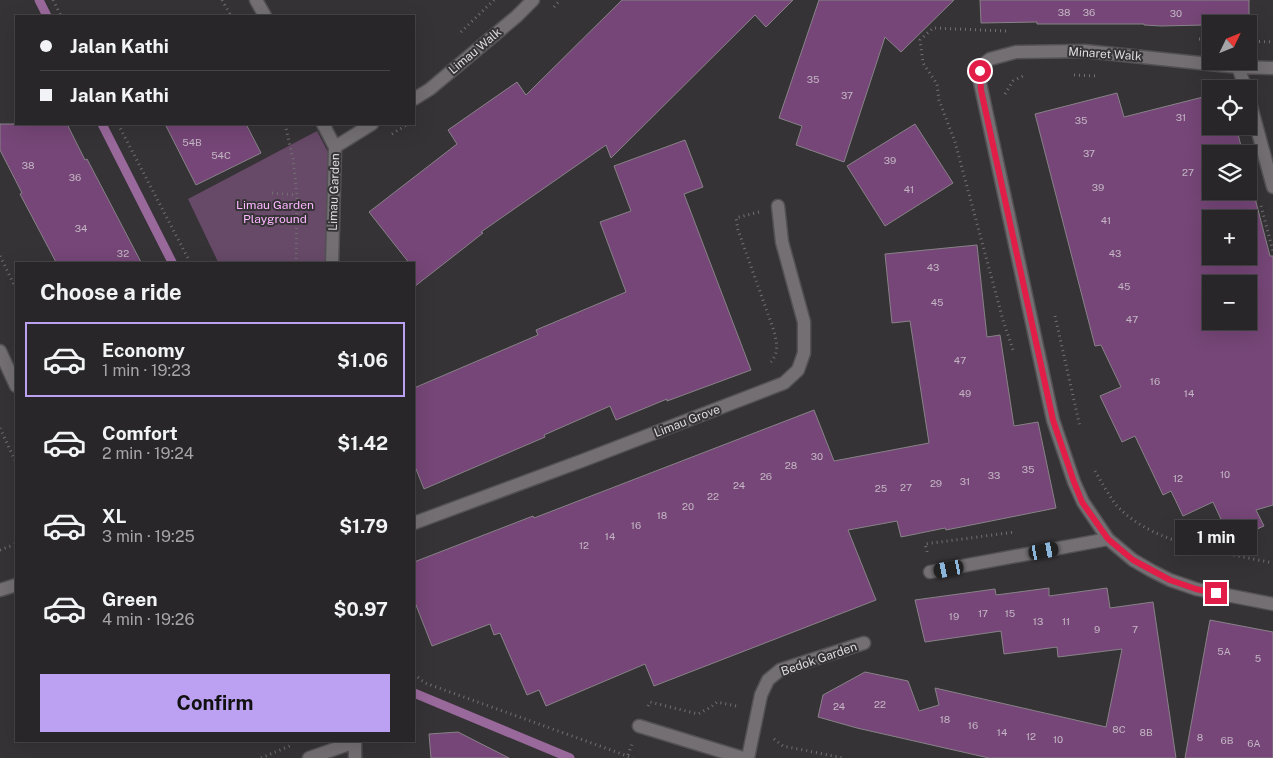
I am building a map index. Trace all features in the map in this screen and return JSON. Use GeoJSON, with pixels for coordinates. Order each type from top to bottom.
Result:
{"type":"FeatureCollection","features":[{"type":"Feature","properties":{"kind":"street"},"geometry":{"type":"LineString","coordinates":[[256,0],[264,15]]}},
{"type":"Feature","properties":{"kind":"street","name":"Limau Walk"},"geometry":{"type":"LineString","coordinates":[[415,97],[430,89],[517,16],[533,0]]}},
{"type":"Feature","properties":{"kind":"street","name":"Minaret Walk"},"geometry":{"type":"LineString","coordinates":[[1108,539],[1082,502],[1053,420],[981,90],[980,67],[998,56],[1016,52],[1036,51],[1085,51],[1202,63]]}},
{"type":"Feature","properties":{"kind":"street","name":"Minaret Walk"},"geometry":{"type":"LineString","coordinates":[[1258,68],[1273,68]]}},
{"type":"Feature","properties":{"kind":"street","name":"Limau Garden"},"geometry":{"type":"LineString","coordinates":[[324,125],[335,147],[332,262]]}},
{"type":"Feature","properties":{"kind":"street"},"geometry":{"type":"LineString","coordinates":[[335,147],[370,125]]}},
{"type":"Feature","properties":{"kind":"street"},"geometry":{"type":"LineString","coordinates":[[1257,128],[1273,187]]}},
{"type":"Feature","properties":{"kind":"street","name":"Limau Grove"},"geometry":{"type":"LineString","coordinates":[[415,523],[784,383],[798,370],[804,353],[804,322],[782,242],[778,206]]}},
{"type":"Feature","properties":{"kind":"street"},"geometry":{"type":"LineString","coordinates":[[0,351],[15,384]]}},
{"type":"Feature","properties":{"kind":"street"},"geometry":{"type":"LineString","coordinates":[[930,572],[1108,539],[1133,560],[1170,580],[1196,589],[1273,604]]}},
{"type":"Feature","properties":{"kind":"street"},"geometry":{"type":"LineString","coordinates":[[0,590],[15,584]]}},
{"type":"Feature","properties":{"kind":"street","name":"Bedok Garden"},"geometry":{"type":"LineString","coordinates":[[748,758],[761,695],[768,680],[780,670],[864,643]]}},
{"type":"Feature","properties":{"kind":"street"},"geometry":{"type":"LineString","coordinates":[[639,726],[743,758]]}},
{"type":"Feature","properties":{"kind":"street"},"geometry":{"type":"LineString","coordinates":[[309,758],[352,742]]}},
{"type":"Feature","properties":{"kind":"street"},"geometry":{"type":"LineString","coordinates":[[355,742],[355,758]]}},
{"type":"Feature","properties":{"kind":"path"},"geometry":{"type":"LineString","coordinates":[[53,0],[61,15]]}},
{"type":"Feature","properties":{"kind":"path"},"geometry":{"type":"LineString","coordinates":[[222,0],[230,15]]}},
{"type":"Feature","properties":{"kind":"path"},"geometry":{"type":"LineString","coordinates":[[557,4],[560,0]]}},
{"type":"Feature","properties":{"kind":"path"},"geometry":{"type":"LineString","coordinates":[[933,28],[920,40],[922,63],[938,84],[939,100],[955,142],[1003,320],[1016,356]]}},
{"type":"Feature","properties":{"kind":"path"},"geometry":{"type":"LineString","coordinates":[[1258,41],[1273,42]]}},
{"type":"Feature","properties":{"kind":"path"},"geometry":{"type":"LineString","coordinates":[[1004,95],[1012,81],[1030,73]]}},
{"type":"Feature","properties":{"kind":"path"},"geometry":{"type":"LineString","coordinates":[[1068,75],[1106,77]]}},
{"type":"Feature","properties":{"kind":"path"},"geometry":{"type":"LineString","coordinates":[[119,125],[190,262]]}},
{"type":"Feature","properties":{"kind":"path"},"geometry":{"type":"LineString","coordinates":[[285,125],[293,159],[297,195],[296,262]]}},
{"type":"Feature","properties":{"kind":"path"},"geometry":{"type":"LineString","coordinates":[[272,193],[297,195]]}},
{"type":"Feature","properties":{"kind":"path"},"geometry":{"type":"LineString","coordinates":[[766,367],[773,361],[778,348],[774,331],[738,230],[736,218],[778,206]]}},
{"type":"Feature","properties":{"kind":"path"},"geometry":{"type":"LineString","coordinates":[[0,256],[15,288]]}},
{"type":"Feature","properties":{"kind":"path"},"geometry":{"type":"LineString","coordinates":[[1055,315],[1081,429]]}},
{"type":"Feature","properties":{"kind":"path"},"geometry":{"type":"LineString","coordinates":[[0,428],[15,461]]}},
{"type":"Feature","properties":{"kind":"path"},"geometry":{"type":"LineString","coordinates":[[1092,466],[1118,509],[1144,528],[1176,542],[1273,563]]}},
{"type":"Feature","properties":{"kind":"path"},"geometry":{"type":"LineString","coordinates":[[930,572],[925,544],[1020,531]]}},
{"type":"Feature","properties":{"kind":"path"},"geometry":{"type":"LineString","coordinates":[[0,550],[15,544]]}},
{"type":"Feature","properties":{"kind":"path"},"geometry":{"type":"LineString","coordinates":[[415,675],[425,683],[634,758]]}},
{"type":"Feature","properties":{"kind":"path"},"geometry":{"type":"LineString","coordinates":[[639,726],[650,702],[698,714],[717,702],[758,711]]}},
{"type":"Feature","properties":{"kind":"path"},"geometry":{"type":"LineString","coordinates":[[771,736],[783,746],[842,758]]}},
{"type":"Feature","properties":{"kind":"path"},"geometry":{"type":"LineString","coordinates":[[261,758],[297,742]]}},
{"type":"Feature","properties":{"kind":"green space","name":"Limau Garden Playground"},"geometry":{"type":"Polygon","coordinates":[[[317,131],[329,154],[327,262],[218,262],[188,199],[317,131]]]}},
{"type":"Feature","properties":{"kind":"building"},"geometry":{"type":"Polygon","coordinates":[[[622,0],[793,0],[766,27],[755,15],[611,158],[606,145],[481,232],[483,233],[415,286],[415,262],[408,262],[369,212],[457,144],[448,130],[517,82],[526,95],[622,0]]]}},
{"type":"Feature","properties":{"kind":"building"},"geometry":{"type":"Polygon","coordinates":[[[819,0],[954,0],[901,52],[885,37],[844,162],[796,145],[802,126],[779,118],[819,0]]]}},
{"type":"Feature","properties":{"kind":"building"},"geometry":{"type":"Polygon","coordinates":[[[980,0],[1249,0],[1249,15],[1202,15],[1202,25],[1037,24],[1037,22],[981,23],[980,0]]]}},
{"type":"Feature","properties":{"kind":"building"},"geometry":{"type":"Polygon","coordinates":[[[1117,93],[1124,117],[1202,97],[1202,135],[1238,135],[1241,145],[1202,145],[1202,200],[1255,200],[1270,256],[1273,256],[1273,505],[1256,510],[1264,526],[1241,536],[1235,523],[1225,528],[1213,502],[1183,516],[1171,491],[1163,495],[1135,436],[1122,442],[1100,396],[1121,387],[1101,345],[1095,346],[1035,114],[1117,93]]]}},
{"type":"Feature","properties":{"kind":"building"},"geometry":{"type":"Polygon","coordinates":[[[0,124],[68,125],[141,262],[56,262],[20,194],[22,193],[0,150],[0,124]]]}},
{"type":"Feature","properties":{"kind":"building"},"geometry":{"type":"Polygon","coordinates":[[[915,124],[953,183],[885,226],[847,166],[915,124]]]}},
{"type":"Feature","properties":{"kind":"building"},"geometry":{"type":"Polygon","coordinates":[[[166,125],[247,125],[261,153],[196,185],[166,125]]]}},
{"type":"Feature","properties":{"kind":"building"},"geometry":{"type":"Polygon","coordinates":[[[685,140],[703,187],[684,194],[751,370],[667,401],[667,399],[616,420],[610,406],[544,435],[545,437],[424,489],[415,466],[415,388],[538,335],[536,330],[626,292],[600,222],[631,211],[614,166],[685,140]]]}},
{"type":"Feature","properties":{"kind":"building"},"geometry":{"type":"Polygon","coordinates":[[[977,245],[987,337],[1000,335],[1014,426],[1038,422],[1056,508],[901,537],[897,521],[848,530],[876,600],[654,686],[645,664],[546,706],[539,690],[527,695],[500,633],[494,635],[490,624],[432,646],[415,603],[415,562],[814,410],[834,461],[929,443],[910,321],[892,323],[885,254],[977,245]]]}},
{"type":"Feature","properties":{"kind":"building"},"geometry":{"type":"Polygon","coordinates":[[[1049,588],[1049,596],[1107,588],[1110,608],[1153,602],[1176,758],[989,758],[857,728],[818,717],[823,695],[865,672],[908,681],[919,711],[939,705],[935,688],[1106,727],[1122,649],[1058,657],[1057,647],[1004,654],[1001,631],[925,642],[915,600],[995,589],[996,595],[1049,588]]]}},
{"type":"Feature","properties":{"kind":"building"},"geometry":{"type":"Polygon","coordinates":[[[1210,620],[1273,632],[1273,758],[1185,758],[1210,620]]]}},
{"type":"Feature","properties":{"kind":"building"},"geometry":{"type":"Polygon","coordinates":[[[458,732],[509,758],[431,758],[429,734],[458,732]]]}},
{"type":"Feature","properties":{"kind":"waterway"},"geometry":{"type":"LineString","coordinates":[[39,0],[46,15]]}},
{"type":"Feature","properties":{"kind":"waterway"},"geometry":{"type":"LineString","coordinates":[[103,125],[172,262]]}},
{"type":"Feature","properties":{"kind":"waterway"},"geometry":{"type":"LineString","coordinates":[[415,693],[570,758]]}},
{"type":"Feature","properties":{"kind":"route"},"geometry":{"type":"LineString","coordinates":[[980,71],[981,90],[1053,420],[1082,502],[1108,539],[1133,560],[1170,580],[1196,589],[1216,593]]}}]}
